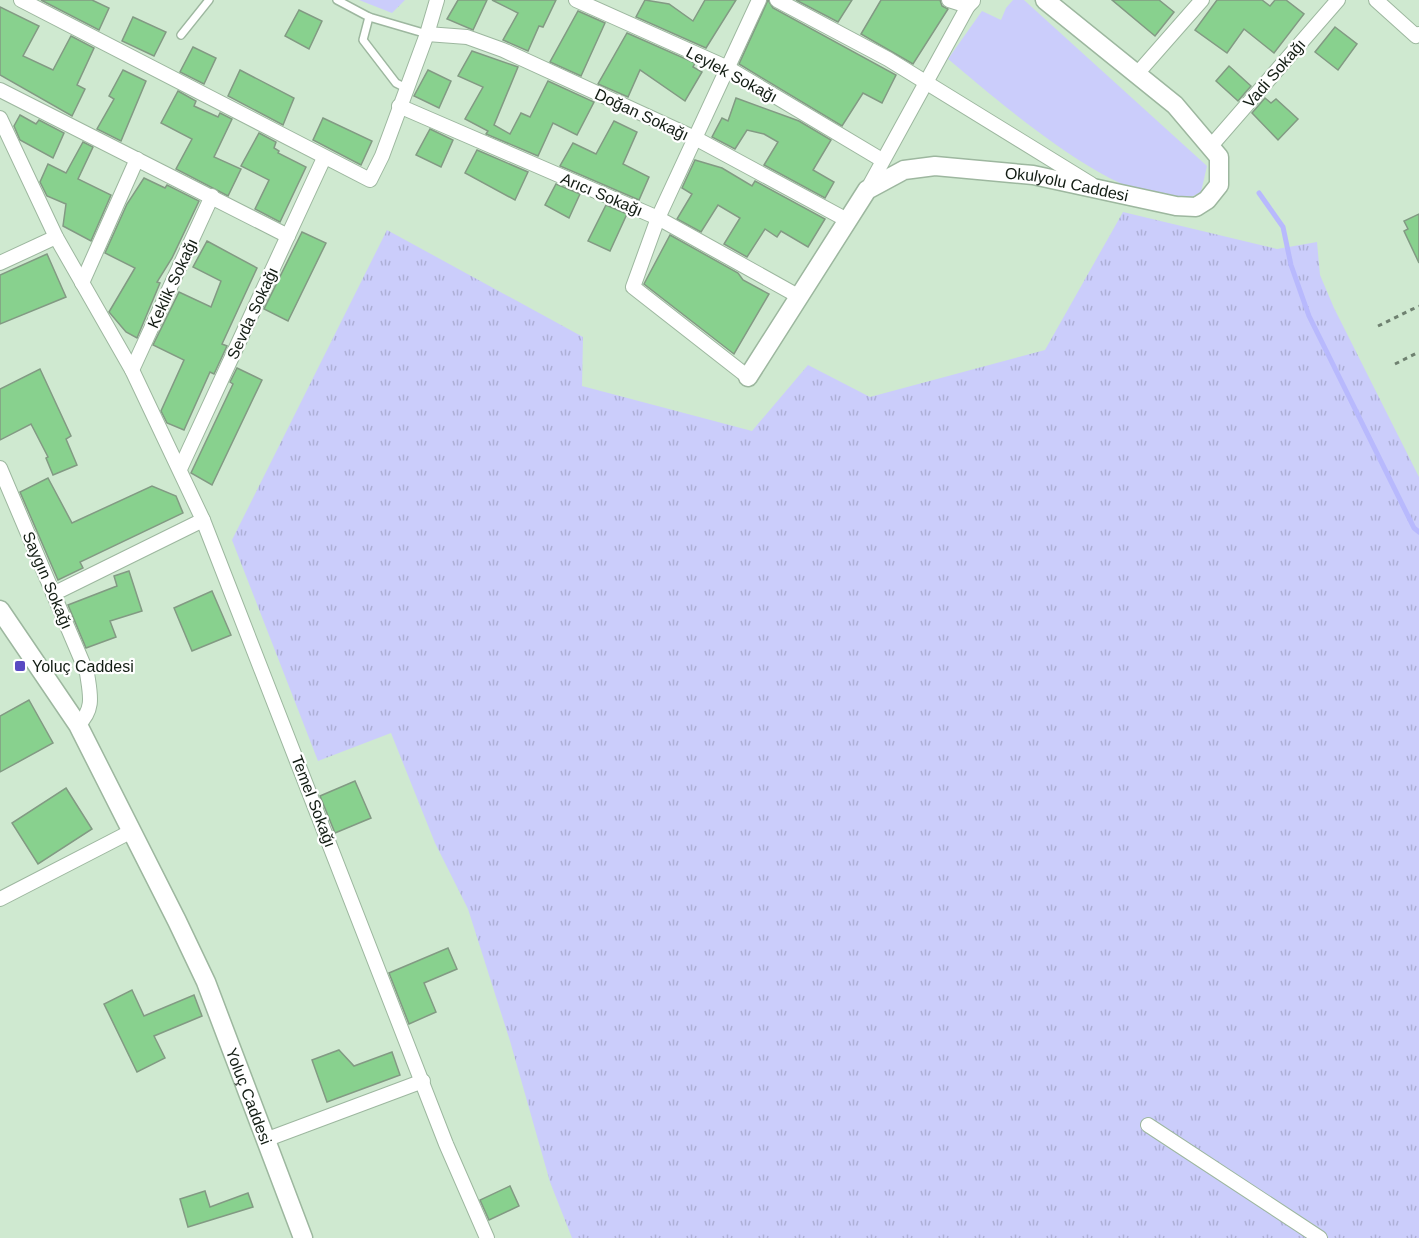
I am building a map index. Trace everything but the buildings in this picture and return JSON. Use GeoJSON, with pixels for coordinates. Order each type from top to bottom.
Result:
{"type":"FeatureCollection","features":[{"type":"Feature","properties":{"kind":"street"},"geometry":{"type":"LineString","coordinates":[[21,0],[370,180],[382,156],[427,34],[437,0]]}},
{"type":"Feature","properties":{"kind":"street","name":"Leylek Sokağı"},"geometry":{"type":"LineString","coordinates":[[576,0],[728,68],[882,160]]}},
{"type":"Feature","properties":{"kind":"street"},"geometry":{"type":"LineString","coordinates":[[748,377],[633,287],[658,218],[759,0]]}},
{"type":"Feature","properties":{"kind":"street"},"geometry":{"type":"LineString","coordinates":[[777,0],[888,59],[1094,186]]}},
{"type":"Feature","properties":{"kind":"street"},"geometry":{"type":"LineString","coordinates":[[867,190],[972,3],[950,0]]}},
{"type":"Feature","properties":{"kind":"street"},"geometry":{"type":"LineString","coordinates":[[1136,75],[1202,0]]}},
{"type":"Feature","properties":{"kind":"street","name":"Vadi Sokağı"},"geometry":{"type":"LineString","coordinates":[[1211,146],[1338,0]]}},
{"type":"Feature","properties":{"kind":"street"},"geometry":{"type":"LineString","coordinates":[[1376,0],[1416,36],[1419,34]]}},
{"type":"Feature","properties":{"kind":"street","name":"Okulyolu Caddesi"},"geometry":{"type":"LineString","coordinates":[[748,377],[867,190],[904,170],[935,166],[1033,175],[1094,186],[1176,206],[1196,207],[1207,200],[1219,184],[1219,157],[1211,146],[1175,105],[1136,75],[1054,3]]}},
{"type":"Feature","properties":{"kind":"street","name":"Doğan Sokağı"},"geometry":{"type":"LineString","coordinates":[[427,34],[467,38],[503,50],[695,138],[847,220]]}},
{"type":"Feature","properties":{"kind":"street"},"geometry":{"type":"LineString","coordinates":[[0,90],[288,236]]}},
{"type":"Feature","properties":{"kind":"street","name":"Arıcı Sokağı"},"geometry":{"type":"LineString","coordinates":[[399,105],[658,218],[798,296]]}},
{"type":"Feature","properties":{"kind":"street","name":"Temel Sokağı"},"geometry":{"type":"LineString","coordinates":[[0,118],[56,237],[132,370],[203,520],[446,1144],[487,1238]]}},
{"type":"Feature","properties":{"kind":"street","name":"Sevda Sokağı"},"geometry":{"type":"LineString","coordinates":[[180,469],[324,158]]}},
{"type":"Feature","properties":{"kind":"street"},"geometry":{"type":"LineString","coordinates":[[82,282],[136,159]]}},
{"type":"Feature","properties":{"kind":"street","name":"Keklik Sokağı"},"geometry":{"type":"LineString","coordinates":[[132,370],[212,196]]}},
{"type":"Feature","properties":{"kind":"street"},"geometry":{"type":"LineString","coordinates":[[0,263],[56,237]]}},
{"type":"Feature","properties":{"kind":"street","name":"Saygın Sokağı"},"geometry":{"type":"LineString","coordinates":[[0,468],[87,673],[92,705],[87,717],[78,725]]}},
{"type":"Feature","properties":{"kind":"street"},"geometry":{"type":"LineString","coordinates":[[53,594],[203,520]]}},
{"type":"Feature","properties":{"kind":"street","name":"Yoluç Caddesi"},"geometry":{"type":"LineString","coordinates":[[0,610],[78,725],[206,981],[303,1238]]}},
{"type":"Feature","properties":{"kind":"street"},"geometry":{"type":"LineString","coordinates":[[0,899],[132,831]]}},
{"type":"Feature","properties":{"kind":"street"},"geometry":{"type":"LineString","coordinates":[[265,1140],[423,1081]]}},
{"type":"Feature","properties":{"kind":"street"},"geometry":{"type":"LineString","coordinates":[[1148,1125],[1320,1238]]}},
{"type":"Feature","properties":{"kind":"lane"},"geometry":{"type":"LineString","coordinates":[[181,35],[209,0]]}},
{"type":"Feature","properties":{"kind":"lane"},"geometry":{"type":"LineString","coordinates":[[337,0],[369,17],[427,34]]}},
{"type":"Feature","properties":{"kind":"lane"},"geometry":{"type":"LineString","coordinates":[[369,17],[363,40],[396,83],[406,88]]}},
{"type":"Feature","properties":{"kind":"path"},"geometry":{"type":"LineString","coordinates":[[1378,326],[1419,306]]}},
{"type":"Feature","properties":{"kind":"path"},"geometry":{"type":"LineString","coordinates":[[1395,364],[1419,352]]}},
{"type":"Feature","properties":{"kind":"green space"},"geometry":{"type":"Polygon","coordinates":[[[359,0],[405,0],[392,13],[359,0]]]}},
{"type":"Feature","properties":{"kind":"green space"},"geometry":{"type":"Polygon","coordinates":[[[1013,0],[1024,0],[1207,166],[1201,192],[1175,199],[1143,192],[1107,176],[1069,154],[1032,127],[948,59],[982,11],[1001,20],[1006,8],[1013,0]]]}},
{"type":"Feature","properties":{"kind":"green space"},"geometry":{"type":"Polygon","coordinates":[[[1123,212],[1277,249],[1317,242],[1320,275],[1334,308],[1419,477],[1419,1238],[572,1238],[550,1182],[510,1041],[468,909],[435,843],[391,733],[318,761],[232,540],[387,230],[583,337],[582,386],[752,431],[808,365],[870,397],[1045,350],[1123,212]]]}},
{"type":"Feature","properties":{"kind":"waterway"},"geometry":{"type":"LineString","coordinates":[[1259,193],[1283,227],[1291,265],[1309,316],[1414,528],[1419,532]]}},
{"type":"Feature","properties":{"kind":"place","name":"Yoluç Caddesi"},"geometry":{"type":"Point","coordinates":[20,666]}}]}
